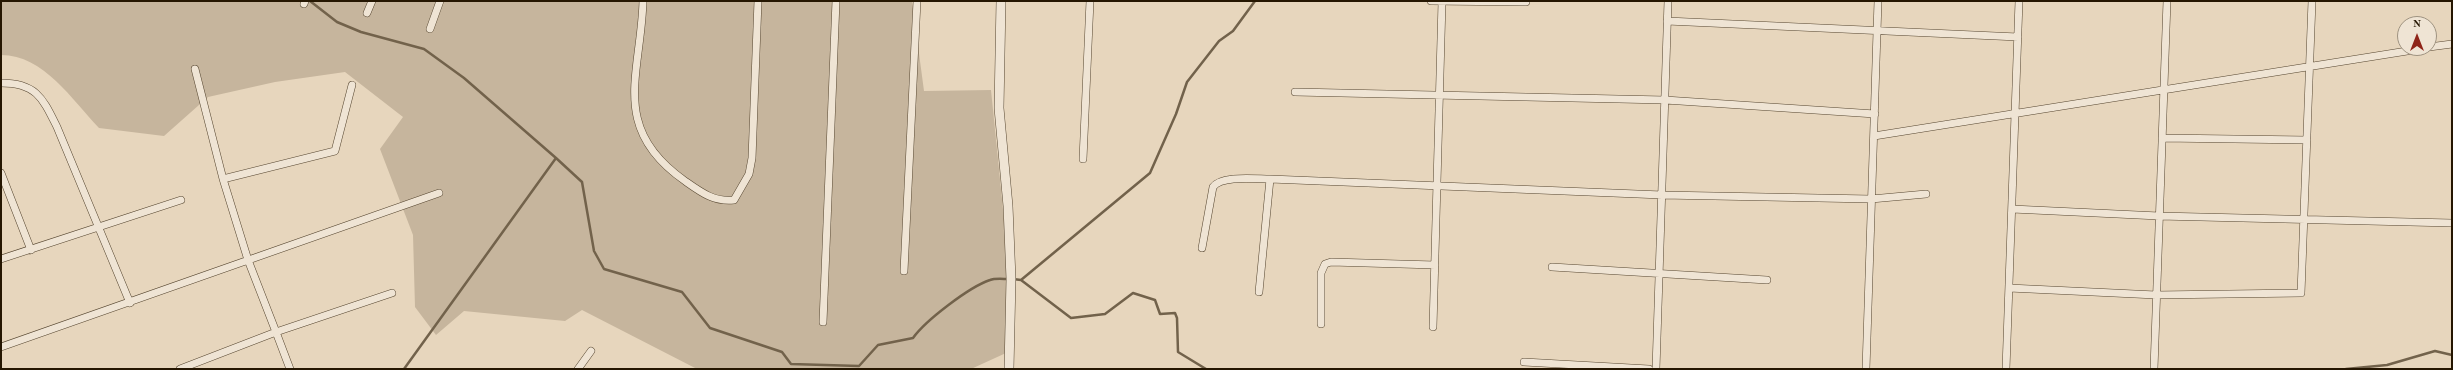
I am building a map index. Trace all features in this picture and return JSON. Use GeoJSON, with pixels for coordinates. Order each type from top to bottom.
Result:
{"type":"FeatureCollection","features":[{"type":"Feature","properties":{"kind":"street"},"geometry":{"type":"LineString","coordinates":[[367,13],[372,1]]}},
{"type":"Feature","properties":{"kind":"street"},"geometry":{"type":"LineString","coordinates":[[430,28],[440,1]]}},
{"type":"Feature","properties":{"kind":"street"},"geometry":{"type":"LineString","coordinates":[[643,1],[634,88],[640,126],[652,149],[674,174],[705,195],[720,201],[734,200],[749,174],[752,158],[758,1]]}},
{"type":"Feature","properties":{"kind":"street"},"geometry":{"type":"LineString","coordinates":[[823,322],[836,1]]}},
{"type":"Feature","properties":{"kind":"street"},"geometry":{"type":"LineString","coordinates":[[904,271],[917,1]]}},
{"type":"Feature","properties":{"kind":"street"},"geometry":{"type":"LineString","coordinates":[[1001,1],[999,108],[1008,206],[1011,280],[1009,369]]}},
{"type":"Feature","properties":{"kind":"street"},"geometry":{"type":"LineString","coordinates":[[1083,159],[1090,1]]}},
{"type":"Feature","properties":{"kind":"street"},"geometry":{"type":"LineString","coordinates":[[1431,1],[1526,2]]}},
{"type":"Feature","properties":{"kind":"street"},"geometry":{"type":"LineString","coordinates":[[1656,369],[1668,1]]}},
{"type":"Feature","properties":{"kind":"street"},"geometry":{"type":"LineString","coordinates":[[1866,369],[1878,1]]}},
{"type":"Feature","properties":{"kind":"street"},"geometry":{"type":"LineString","coordinates":[[2006,369],[2019,1]]}},
{"type":"Feature","properties":{"kind":"street"},"geometry":{"type":"LineString","coordinates":[[2154,369],[2166,1]]}},
{"type":"Feature","properties":{"kind":"street"},"geometry":{"type":"LineString","coordinates":[[2009,288],[2156,295],[2302,293],[2312,1]]}},
{"type":"Feature","properties":{"kind":"street"},"geometry":{"type":"LineString","coordinates":[[1433,327],[1442,2]]}},
{"type":"Feature","properties":{"kind":"street"},"geometry":{"type":"LineString","coordinates":[[1667,21],[1878,32],[2018,37]]}},
{"type":"Feature","properties":{"kind":"street"},"geometry":{"type":"LineString","coordinates":[[2437,47],[2452,44]]}},
{"type":"Feature","properties":{"kind":"street"},"geometry":{"type":"LineString","coordinates":[[1874,136],[2397,52]]}},
{"type":"Feature","properties":{"kind":"street"},"geometry":{"type":"LineString","coordinates":[[195,69],[223,179],[248,260],[290,369]]}},
{"type":"Feature","properties":{"kind":"street"},"geometry":{"type":"LineString","coordinates":[[1,84],[32,89],[44,101],[57,127],[130,303]]}},
{"type":"Feature","properties":{"kind":"street"},"geometry":{"type":"LineString","coordinates":[[223,179],[335,151],[352,85]]}},
{"type":"Feature","properties":{"kind":"street"},"geometry":{"type":"LineString","coordinates":[[1295,92],[1665,100],[1875,114]]}},
{"type":"Feature","properties":{"kind":"street"},"geometry":{"type":"LineString","coordinates":[[2162,138],[2307,140]]}},
{"type":"Feature","properties":{"kind":"street"},"geometry":{"type":"LineString","coordinates":[[1,173],[31,250]]}},
{"type":"Feature","properties":{"kind":"street"},"geometry":{"type":"LineString","coordinates":[[1202,248],[1213,187],[1216,183],[1226,179],[1270,179],[1662,195],[1871,199],[1926,194]]}},
{"type":"Feature","properties":{"kind":"street"},"geometry":{"type":"LineString","coordinates":[[1259,292],[1270,179]]}},
{"type":"Feature","properties":{"kind":"street"},"geometry":{"type":"LineString","coordinates":[[1,347],[130,303],[439,193]]}},
{"type":"Feature","properties":{"kind":"street"},"geometry":{"type":"LineString","coordinates":[[1,259],[181,200]]}},
{"type":"Feature","properties":{"kind":"street"},"geometry":{"type":"LineString","coordinates":[[2012,209],[2159,216],[2452,223]]}},
{"type":"Feature","properties":{"kind":"street"},"geometry":{"type":"LineString","coordinates":[[1321,324],[1321,273],[1325,264],[1332,262],[1435,265]]}},
{"type":"Feature","properties":{"kind":"street"},"geometry":{"type":"LineString","coordinates":[[1552,267],[1767,280]]}},
{"type":"Feature","properties":{"kind":"street"},"geometry":{"type":"LineString","coordinates":[[180,369],[276,332],[392,293]]}},
{"type":"Feature","properties":{"kind":"street"},"geometry":{"type":"LineString","coordinates":[[578,369],[591,351]]}},
{"type":"Feature","properties":{"kind":"street"},"geometry":{"type":"LineString","coordinates":[[1524,362],[1649,369]]}},
{"type":"Feature","properties":{"kind":"shaded area"},"geometry":{"type":"Polygon","coordinates":[[[1,1],[912,1],[924,91],[991,90],[1006,239],[1006,353],[971,369],[697,369],[582,310],[565,321],[464,311],[436,335],[415,307],[413,235],[380,149],[403,117],[345,72],[275,82],[208,97],[164,136],[99,128],[56,81],[44,71],[31,62],[16,57],[1,55],[1,1]]]}},
{"type":"Feature","properties":{"kind":"waterway"},"geometry":{"type":"LineString","coordinates":[[310,1],[337,22],[361,32],[424,49],[464,78],[556,158],[582,182],[594,251],[604,269],[682,292],[710,328],[782,352],[791,364],[859,366],[878,345],[913,338],[927,323],[948,305],[981,284],[992,279],[1008,279]]}},
{"type":"Feature","properties":{"kind":"waterway"},"geometry":{"type":"LineString","coordinates":[[1021,280],[1150,173],[1176,114],[1187,82],[1219,41],[1233,31],[1255,1]]}},
{"type":"Feature","properties":{"kind":"waterway"},"geometry":{"type":"LineString","coordinates":[[404,369],[556,158]]}},
{"type":"Feature","properties":{"kind":"waterway"},"geometry":{"type":"LineString","coordinates":[[1013,279],[1021,280],[1071,318],[1105,314],[1133,293],[1155,300],[1160,314],[1175,313],[1177,318],[1178,352],[1206,369]]}},
{"type":"Feature","properties":{"kind":"waterway"},"geometry":{"type":"LineString","coordinates":[[2346,369],[2387,365],[2435,351],[2452,355]]}}]}
